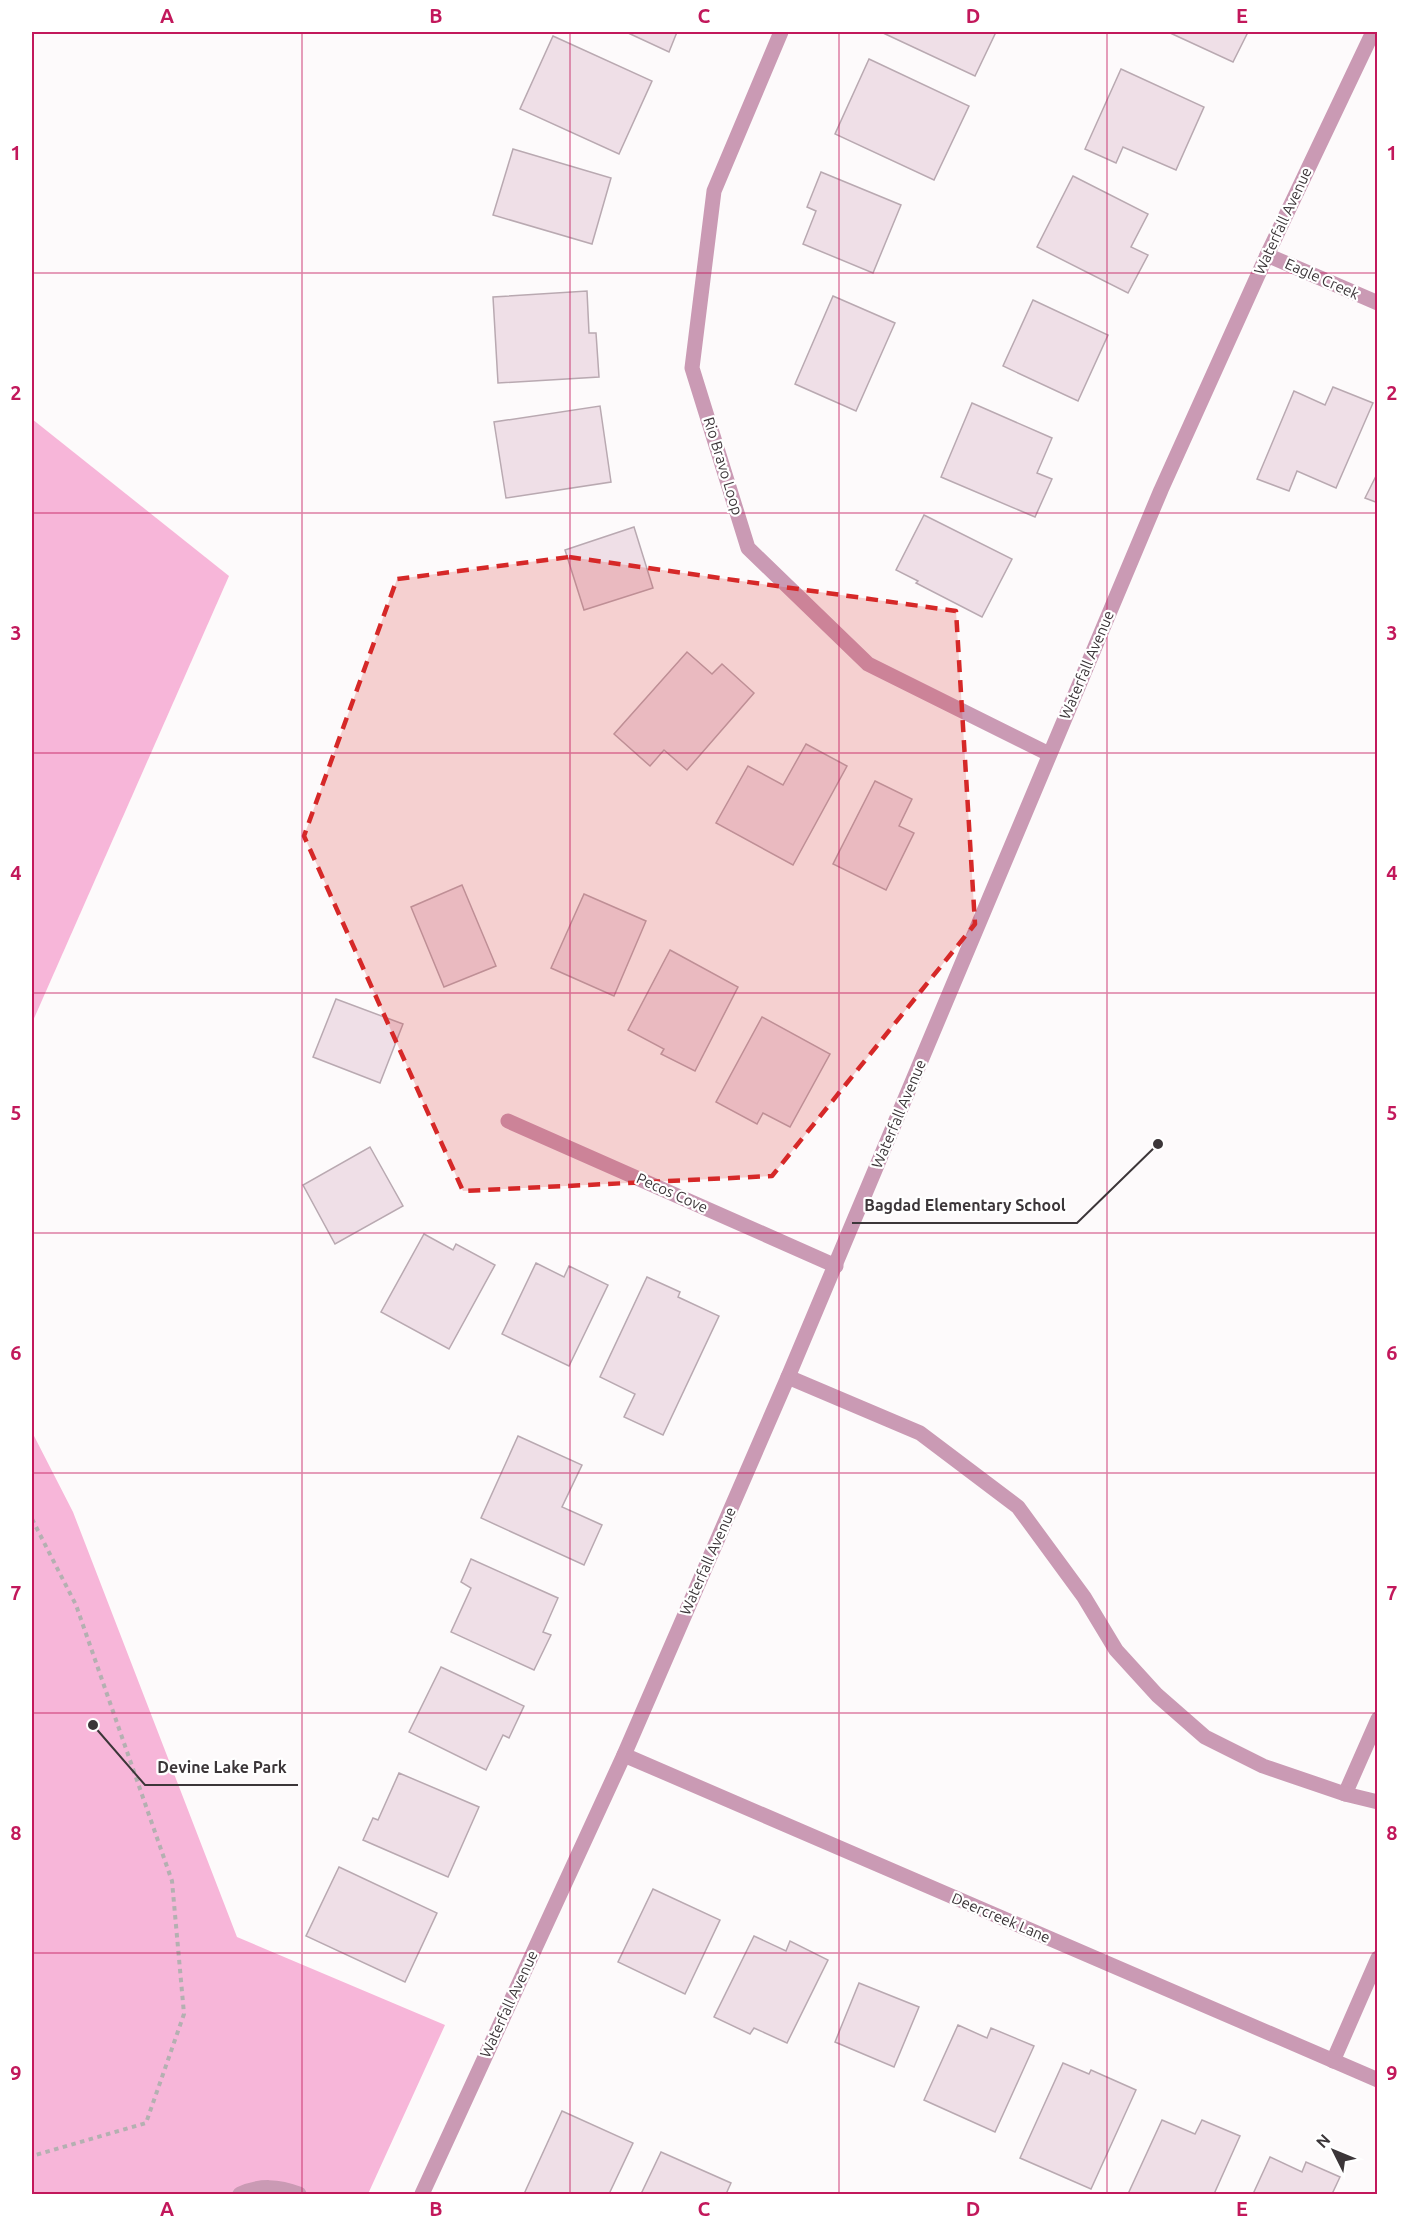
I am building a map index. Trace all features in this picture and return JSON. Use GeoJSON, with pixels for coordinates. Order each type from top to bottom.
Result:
{"type":"FeatureCollection","features":[{"type":"Feature","properties":{"kind":"street","name":"Rio Bravo Loop"},"geometry":{"type":"LineString","coordinates":[[781,32],[714,191],[692,368],[748,548],[868,664],[1049,754]]}},
{"type":"Feature","properties":{"kind":"street","name":"Waterfall Avenue"},"geometry":{"type":"LineString","coordinates":[[422,2194],[624,1755],[788,1377],[1161,490],[1267,255],[1373,32]]}},
{"type":"Feature","properties":{"kind":"street","name":"Eagle Creek"},"geometry":{"type":"LineString","coordinates":[[1267,255],[1377,303]]}},
{"type":"Feature","properties":{"kind":"street","name":"Pecos Cove"},"geometry":{"type":"LineString","coordinates":[[508,1121],[836,1266]]}},
{"type":"Feature","properties":{"kind":"street"},"geometry":{"type":"LineString","coordinates":[[788,1377],[920,1433],[1018,1507],[1084,1597],[1116,1650],[1158,1695],[1205,1737],[1263,1766],[1377,1802]]}},
{"type":"Feature","properties":{"kind":"street"},"geometry":{"type":"LineString","coordinates":[[1346,1794],[1377,1719]]}},
{"type":"Feature","properties":{"kind":"street","name":"Deercreek Lane"},"geometry":{"type":"LineString","coordinates":[[624,1755],[1377,2080]]}},
{"type":"Feature","properties":{"kind":"street"},"geometry":{"type":"LineString","coordinates":[[1333,2061],[1377,1958]]}},
{"type":"Feature","properties":{"kind":"street"},"geometry":{"type":"LineString","coordinates":[[240,2194],[254,2188],[282,2188],[299,2194]]}},
{"type":"Feature","properties":{"kind":"path"},"geometry":{"type":"LineString","coordinates":[[32,1519],[76,1605],[172,1881],[184,2014],[146,2123],[32,2156]]}},
{"type":"Feature","properties":{"kind":"highlighted area"},"geometry":{"type":"Polygon","coordinates":[[[569,557],[956,611],[975,924],[772,1176],[463,1191],[304,836],[397,579],[569,557]]]}},
{"type":"Feature","properties":{"kind":"shaded area"},"geometry":{"type":"Polygon","coordinates":[[[32,419],[229,576],[32,1023],[32,419]]]}},
{"type":"Feature","properties":{"kind":"shaded area"},"geometry":{"type":"Polygon","coordinates":[[[32,1432],[73,1512],[237,1937],[445,2025],[368,2194],[32,2194],[32,1432]]]}},
{"type":"Feature","properties":{"kind":"building"},"geometry":{"type":"Polygon","coordinates":[[[626,32],[677,32],[669,52],[626,32]]]}},
{"type":"Feature","properties":{"kind":"building"},"geometry":{"type":"Polygon","coordinates":[[[881,32],[996,32],[975,76],[881,32]]]}},
{"type":"Feature","properties":{"kind":"building"},"geometry":{"type":"Polygon","coordinates":[[[1168,32],[1248,32],[1233,62],[1168,32]]]}},
{"type":"Feature","properties":{"kind":"building"},"geometry":{"type":"Polygon","coordinates":[[[553,36],[652,81],[619,154],[520,109],[553,36]]]}},
{"type":"Feature","properties":{"kind":"building"},"geometry":{"type":"Polygon","coordinates":[[[869,59],[969,106],[934,180],[835,134],[869,59]]]}},
{"type":"Feature","properties":{"kind":"building"},"geometry":{"type":"Polygon","coordinates":[[[1121,69],[1204,107],[1176,170],[1123,147],[1116,163],[1085,149],[1121,69]]]}},
{"type":"Feature","properties":{"kind":"building"},"geometry":{"type":"Polygon","coordinates":[[[513,149],[611,178],[592,244],[493,215],[513,149]]]}},
{"type":"Feature","properties":{"kind":"building"},"geometry":{"type":"Polygon","coordinates":[[[821,172],[901,205],[873,273],[803,244],[816,211],[807,207],[821,172]]]}},
{"type":"Feature","properties":{"kind":"building"},"geometry":{"type":"Polygon","coordinates":[[[1073,176],[1148,214],[1131,247],[1148,255],[1128,293],[1037,247],[1073,176]]]}},
{"type":"Feature","properties":{"kind":"building"},"geometry":{"type":"Polygon","coordinates":[[[587,291],[589,333],[596,333],[599,377],[498,383],[493,297],[587,291]]]}},
{"type":"Feature","properties":{"kind":"building"},"geometry":{"type":"Polygon","coordinates":[[[833,296],[895,323],[856,411],[795,384],[833,296]]]}},
{"type":"Feature","properties":{"kind":"building"},"geometry":{"type":"Polygon","coordinates":[[[1033,300],[1108,335],[1078,401],[1003,366],[1033,300]]]}},
{"type":"Feature","properties":{"kind":"building"},"geometry":{"type":"Polygon","coordinates":[[[1333,387],[1373,403],[1336,488],[1297,471],[1289,491],[1257,479],[1294,391],[1325,405],[1333,387]]]}},
{"type":"Feature","properties":{"kind":"building"},"geometry":{"type":"Polygon","coordinates":[[[972,403],[1052,438],[1037,473],[1052,479],[1035,517],[941,477],[972,403]]]}},
{"type":"Feature","properties":{"kind":"building"},"geometry":{"type":"Polygon","coordinates":[[[600,406],[611,482],[506,498],[494,422],[600,406]]]}},
{"type":"Feature","properties":{"kind":"building"},"geometry":{"type":"Polygon","coordinates":[[[1378,472],[1378,503],[1365,498],[1378,472]]]}},
{"type":"Feature","properties":{"kind":"building"},"geometry":{"type":"Polygon","coordinates":[[[924,515],[1012,559],[982,617],[916,583],[918,581],[896,570],[924,515]]]}},
{"type":"Feature","properties":{"kind":"building"},"geometry":{"type":"Polygon","coordinates":[[[634,527],[653,588],[584,610],[565,550],[634,527]]]}},
{"type":"Feature","properties":{"kind":"building"},"geometry":{"type":"Polygon","coordinates":[[[687,652],[712,674],[722,664],[754,693],[687,770],[664,750],[650,766],[614,734],[687,652]]]}},
{"type":"Feature","properties":{"kind":"building"},"geometry":{"type":"Polygon","coordinates":[[[806,744],[847,766],[793,865],[716,823],[748,766],[783,785],[806,744]]]}},
{"type":"Feature","properties":{"kind":"building"},"geometry":{"type":"Polygon","coordinates":[[[875,781],[912,799],[899,826],[914,833],[886,890],[833,864],[875,781]]]}},
{"type":"Feature","properties":{"kind":"building"},"geometry":{"type":"Polygon","coordinates":[[[462,885],[496,966],[444,987],[411,907],[462,885]]]}},
{"type":"Feature","properties":{"kind":"building"},"geometry":{"type":"Polygon","coordinates":[[[584,894],[646,921],[614,996],[551,968],[584,894]]]}},
{"type":"Feature","properties":{"kind":"building"},"geometry":{"type":"Polygon","coordinates":[[[670,950],[738,987],[695,1071],[661,1054],[664,1049],[628,1030],[670,950]]]}},
{"type":"Feature","properties":{"kind":"building"},"geometry":{"type":"Polygon","coordinates":[[[336,999],[403,1024],[380,1083],[313,1057],[336,999]]]}},
{"type":"Feature","properties":{"kind":"building"},"geometry":{"type":"Polygon","coordinates":[[[762,1017],[830,1054],[790,1127],[763,1113],[757,1124],[716,1102],[762,1017]]]}},
{"type":"Feature","properties":{"kind":"building"},"geometry":{"type":"Polygon","coordinates":[[[370,1147],[403,1206],[335,1244],[303,1185],[370,1147]]]}},
{"type":"Feature","properties":{"kind":"building"},"geometry":{"type":"Polygon","coordinates":[[[424,1234],[453,1250],[456,1244],[495,1265],[449,1349],[381,1312],[424,1234]]]}},
{"type":"Feature","properties":{"kind":"building"},"geometry":{"type":"Polygon","coordinates":[[[536,1263],[564,1277],[569,1266],[608,1285],[569,1366],[502,1334],[536,1263]]]}},
{"type":"Feature","properties":{"kind":"building"},"geometry":{"type":"Polygon","coordinates":[[[647,1277],[680,1292],[678,1297],[719,1316],[663,1435],[624,1417],[635,1394],[600,1377],[647,1277]]]}},
{"type":"Feature","properties":{"kind":"building"},"geometry":{"type":"Polygon","coordinates":[[[518,1436],[582,1465],[562,1507],[602,1525],[584,1565],[481,1518],[518,1436]]]}},
{"type":"Feature","properties":{"kind":"building"},"geometry":{"type":"Polygon","coordinates":[[[471,1559],[558,1598],[543,1632],[551,1635],[534,1670],[451,1632],[471,1588],[461,1582],[471,1559]]]}},
{"type":"Feature","properties":{"kind":"building"},"geometry":{"type":"Polygon","coordinates":[[[441,1667],[524,1706],[509,1738],[503,1735],[486,1770],[409,1732],[441,1667]]]}},
{"type":"Feature","properties":{"kind":"building"},"geometry":{"type":"Polygon","coordinates":[[[399,1773],[479,1807],[448,1877],[363,1840],[373,1818],[378,1820],[399,1773]]]}},
{"type":"Feature","properties":{"kind":"building"},"geometry":{"type":"Polygon","coordinates":[[[339,1867],[437,1913],[405,1982],[306,1936],[339,1867]]]}},
{"type":"Feature","properties":{"kind":"building"},"geometry":{"type":"Polygon","coordinates":[[[653,1889],[720,1920],[685,1994],[618,1962],[653,1889]]]}},
{"type":"Feature","properties":{"kind":"building"},"geometry":{"type":"Polygon","coordinates":[[[754,1936],[786,1951],[790,1941],[828,1960],[787,2043],[754,2028],[750,2034],[714,2017],[754,1936]]]}},
{"type":"Feature","properties":{"kind":"building"},"geometry":{"type":"Polygon","coordinates":[[[859,1983],[919,2007],[894,2067],[835,2042],[859,1983]]]}},
{"type":"Feature","properties":{"kind":"building"},"geometry":{"type":"Polygon","coordinates":[[[958,2025],[987,2038],[991,2028],[1034,2046],[995,2132],[924,2100],[958,2025]]]}},
{"type":"Feature","properties":{"kind":"building"},"geometry":{"type":"Polygon","coordinates":[[[1063,2063],[1089,2074],[1091,2070],[1136,2090],[1091,2189],[1020,2158],[1063,2063]]]}},
{"type":"Feature","properties":{"kind":"building"},"geometry":{"type":"Polygon","coordinates":[[[562,2111],[633,2143],[609,2194],[524,2194],[562,2111]]]}},
{"type":"Feature","properties":{"kind":"building"},"geometry":{"type":"Polygon","coordinates":[[[1162,2120],[1195,2134],[1202,2120],[1240,2136],[1214,2194],[1128,2194],[1162,2120]]]}},
{"type":"Feature","properties":{"kind":"building"},"geometry":{"type":"Polygon","coordinates":[[[661,2152],[731,2183],[726,2194],[641,2194],[661,2152]]]}},
{"type":"Feature","properties":{"kind":"building"},"geometry":{"type":"Polygon","coordinates":[[[1270,2157],[1302,2172],[1306,2162],[1340,2177],[1332,2194],[1253,2194],[1270,2157]]]}},
{"type":"Feature","properties":{"kind":"place","name":"Bagdad Elementary School"},"geometry":{"type":"Point","coordinates":[1158,1144]}},
{"type":"Feature","properties":{"kind":"place","name":"Devine Lake Park"},"geometry":{"type":"Point","coordinates":[93,1725]}}]}
